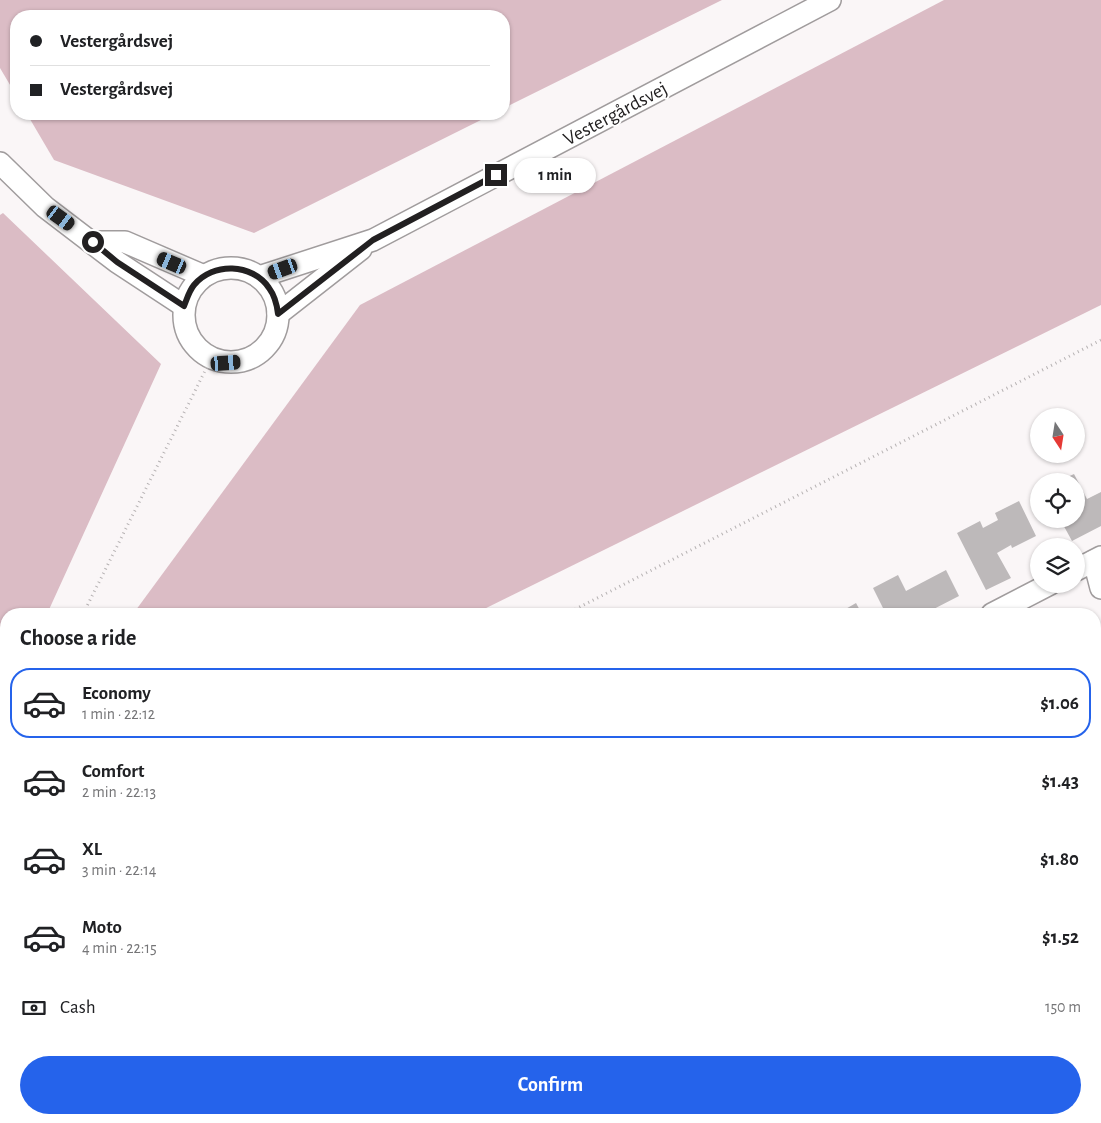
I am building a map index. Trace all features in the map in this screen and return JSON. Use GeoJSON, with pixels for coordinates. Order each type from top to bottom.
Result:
{"type":"FeatureCollection","features":[{"type":"Feature","properties":{"kind":"street","name":"Vestergårdsvej"},"geometry":{"type":"LineString","coordinates":[[259,277],[373,240],[830,0]]}},
{"type":"Feature","properties":{"kind":"street"},"geometry":{"type":"LineString","coordinates":[[0,163],[45,207],[117,262],[184,306]]}},
{"type":"Feature","properties":{"kind":"street","name":"Vestergårdsvej"},"geometry":{"type":"LineString","coordinates":[[278,314],[373,240]]}},
{"type":"Feature","properties":{"kind":"street"},"geometry":{"type":"LineString","coordinates":[[93,242],[124,242],[204,276]]}},
{"type":"Feature","properties":{"kind":"street"},"geometry":{"type":"LineString","coordinates":[[232,268],[246,271],[259,277],[269,287],[276,300],[278,314],[276,330],[268,344],[257,355],[242,361],[226,363],[211,359],[200,352],[192,343],[183,319],[184,306],[191,290],[204,276],[217,270],[232,268]]}},
{"type":"Feature","properties":{"kind":"street"},"geometry":{"type":"LineString","coordinates":[[1091,563],[1101,588]]}},
{"type":"Feature","properties":{"kind":"street"},"geometry":{"type":"LineString","coordinates":[[1004,608],[1033,593]]}},
{"type":"Feature","properties":{"kind":"path"},"geometry":{"type":"LineString","coordinates":[[578,608],[1101,340]]}},
{"type":"Feature","properties":{"kind":"path"},"geometry":{"type":"LineString","coordinates":[[86,608],[211,359]]}},
{"type":"Feature","properties":{"kind":"shaded area"},"geometry":{"type":"Polygon","coordinates":[[[0,0],[722,0],[510,105],[510,10],[10,10],[10,85],[0,68],[0,0]]]}},
{"type":"Feature","properties":{"kind":"shaded area"},"geometry":{"type":"Polygon","coordinates":[[[944,0],[1101,0],[1101,305],[486,608],[137,608],[360,305],[944,0]]]}},
{"type":"Feature","properties":{"kind":"shaded area"},"geometry":{"type":"Polygon","coordinates":[[[31,120],[481,120],[254,233],[54,160],[31,120]]]}},
{"type":"Feature","properties":{"kind":"shaded area"},"geometry":{"type":"Polygon","coordinates":[[[3,213],[161,364],[50,608],[0,608],[0,215],[3,213]]]}},
{"type":"Feature","properties":{"kind":"building"},"geometry":{"type":"Polygon","coordinates":[[[1101,492],[1101,526],[1078,538],[1070,538],[1065,528],[1085,528],[1085,495],[1087,499],[1101,492]]]}},
{"type":"Feature","properties":{"kind":"building"},"geometry":{"type":"Polygon","coordinates":[[[1019,501],[1030,524],[1030,528],[1032,528],[1036,536],[1012,548],[1011,545],[997,553],[1011,578],[986,590],[957,533],[980,521],[983,528],[998,520],[995,513],[1019,501]]]}},
{"type":"Feature","properties":{"kind":"building"},"geometry":{"type":"Polygon","coordinates":[[[946,570],[959,596],[936,608],[883,608],[873,588],[898,575],[906,591],[946,570]]]}},
{"type":"Feature","properties":{"kind":"building"},"geometry":{"type":"Polygon","coordinates":[[[856,603],[859,608],[847,608],[856,603]]]}},
{"type":"Feature","properties":{"kind":"route"},"geometry":{"type":"LineString","coordinates":[[93,242],[117,262],[184,306],[188,295],[204,276],[217,270],[232,268],[246,271],[259,277],[269,287],[276,300],[278,314],[373,240],[496,175]]}}]}
